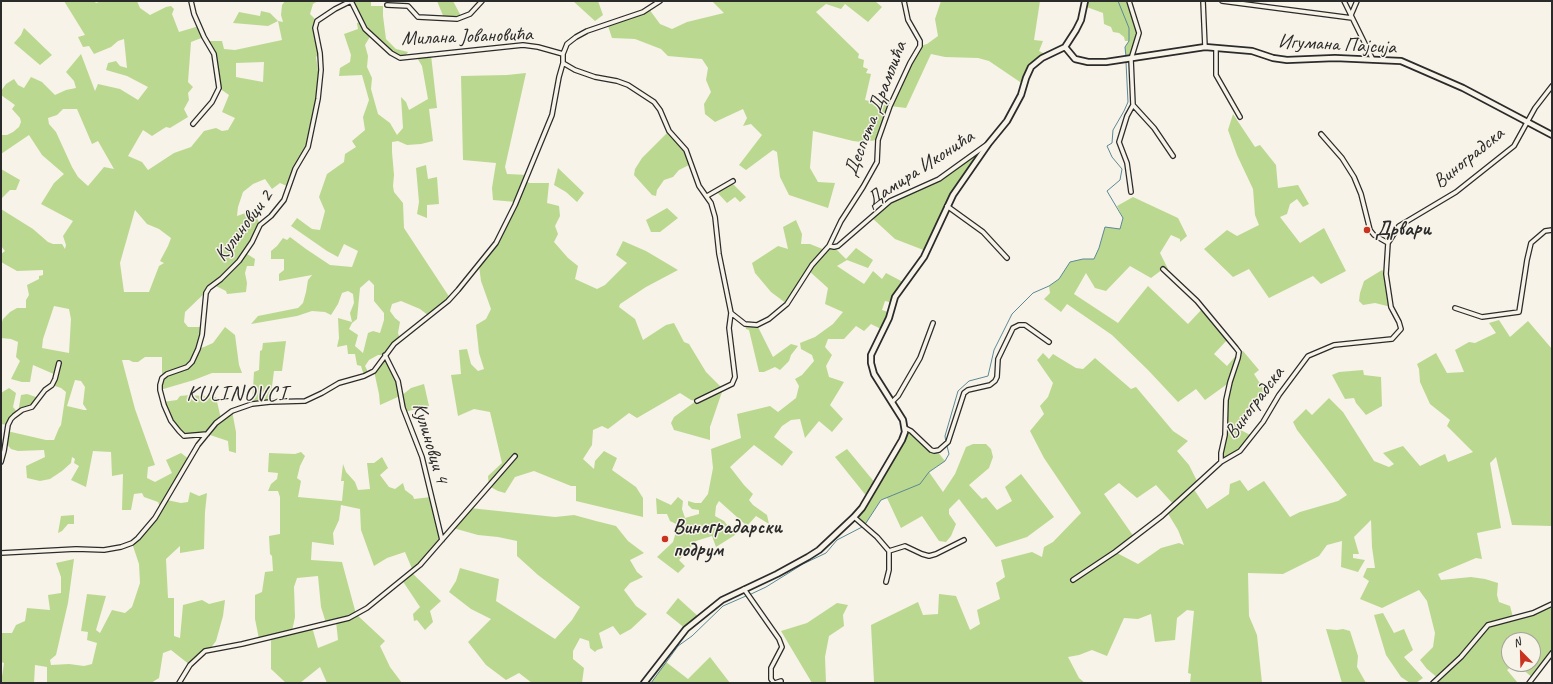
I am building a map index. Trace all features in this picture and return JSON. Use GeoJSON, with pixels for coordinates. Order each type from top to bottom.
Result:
{"type":"FeatureCollection","features":[{"type":"Feature","properties":{"kind":"street"},"geometry":{"type":"LineString","coordinates":[[191,1],[194,14],[204,37],[214,54],[219,88],[212,102],[193,124]]}},
{"type":"Feature","properties":{"kind":"street","name":"Милана Јовановића"},"geometry":{"type":"LineString","coordinates":[[351,1],[365,29],[391,53],[400,58],[523,46],[538,47],[563,54]]}},
{"type":"Feature","properties":{"kind":"street","name":"Кулиновци 2"},"geometry":{"type":"LineString","coordinates":[[207,434],[184,436],[178,431],[171,421],[164,405],[160,390],[162,378],[168,374],[187,367],[192,362],[202,335],[206,293],[209,288],[221,279],[239,261],[252,242],[260,225],[271,216],[284,200],[295,169],[308,146],[318,99],[321,70],[320,53],[315,28],[317,21],[335,8],[351,1]]}},
{"type":"Feature","properties":{"kind":"street"},"geometry":{"type":"LineString","coordinates":[[387,5],[408,6],[418,17],[457,19],[470,14],[482,1]]}},
{"type":"Feature","properties":{"kind":"street"},"geometry":{"type":"LineString","coordinates":[[1,553],[76,549],[104,550],[121,547],[132,543],[155,518],[189,460],[207,434],[216,423],[232,411],[252,404],[270,402],[298,402],[312,398],[343,381],[369,374],[374,371],[394,344],[407,332],[448,301],[479,266],[496,243],[515,205],[552,115],[563,63],[563,54],[567,44],[587,31],[643,12],[660,1]]}},
{"type":"Feature","properties":{"kind":"street","name":"Деспота Драмлића"},"geometry":{"type":"LineString","coordinates":[[829,246],[841,221],[877,162],[878,140],[890,106],[910,63],[920,46],[920,41],[908,20],[904,1]]}},
{"type":"Feature","properties":{"kind":"street"},"geometry":{"type":"LineString","coordinates":[[644,683],[686,629],[722,600],[819,550],[854,518],[862,508],[902,440],[905,428],[903,420],[872,370],[871,363],[871,355],[889,318],[895,297],[924,257],[947,206],[989,143],[1007,121],[1021,95],[1026,78],[1032,67],[1042,58],[1065,47],[1081,20],[1085,1]]}},
{"type":"Feature","properties":{"kind":"street"},"geometry":{"type":"LineString","coordinates":[[1130,1],[1139,33],[1131,58],[1133,105],[1127,116],[1119,142],[1127,163],[1131,192]]}},
{"type":"Feature","properties":{"kind":"street"},"geometry":{"type":"LineString","coordinates":[[1204,1],[1205,47]]}},
{"type":"Feature","properties":{"kind":"street"},"geometry":{"type":"LineString","coordinates":[[1222,1],[1352,16]]}},
{"type":"Feature","properties":{"kind":"street"},"geometry":{"type":"LineString","coordinates":[[1344,1],[1373,60]]}},
{"type":"Feature","properties":{"kind":"street"},"geometry":{"type":"LineString","coordinates":[[1352,16],[1357,1]]}},
{"type":"Feature","properties":{"kind":"street","name":"Игумана Пајсија"},"geometry":{"type":"LineString","coordinates":[[1065,47],[1072,58],[1078,61],[1106,62],[1205,47],[1252,51],[1273,58],[1287,60],[1336,58],[1401,61],[1463,88],[1552,135]]}},
{"type":"Feature","properties":{"kind":"street"},"geometry":{"type":"LineString","coordinates":[[1216,48],[1216,75],[1240,117]]}},
{"type":"Feature","properties":{"kind":"street"},"geometry":{"type":"LineString","coordinates":[[563,63],[575,70],[595,77],[617,81],[628,85],[654,102],[660,110],[669,131],[686,150],[700,186],[707,196],[715,217],[719,254],[731,313],[728,328],[735,377],[732,384],[697,401]]}},
{"type":"Feature","properties":{"kind":"street","name":"Виноградска"},"geometry":{"type":"LineString","coordinates":[[1073,580],[1115,552],[1162,516],[1221,462],[1240,451],[1263,422],[1279,395],[1308,356],[1334,345],[1388,341],[1392,339],[1401,329],[1391,307],[1386,274],[1388,243],[1399,226],[1456,192],[1514,146],[1535,108],[1552,86]]}},
{"type":"Feature","properties":{"kind":"street"},"geometry":{"type":"LineString","coordinates":[[1133,105],[1154,128],[1173,156]]}},
{"type":"Feature","properties":{"kind":"street"},"geometry":{"type":"LineString","coordinates":[[1321,134],[1347,165],[1354,177],[1361,194],[1370,230],[1374,235],[1388,243]]}},
{"type":"Feature","properties":{"kind":"street","name":"Дамира Иконића"},"geometry":{"type":"LineString","coordinates":[[829,246],[838,246],[890,201],[939,179],[989,143]]}},
{"type":"Feature","properties":{"kind":"street"},"geometry":{"type":"LineString","coordinates":[[707,196],[733,181]]}},
{"type":"Feature","properties":{"kind":"street"},"geometry":{"type":"LineString","coordinates":[[947,206],[983,232],[1007,258]]}},
{"type":"Feature","properties":{"kind":"street"},"geometry":{"type":"LineString","coordinates":[[1455,308],[1482,317],[1519,312],[1531,243],[1545,231],[1552,230]]}},
{"type":"Feature","properties":{"kind":"street"},"geometry":{"type":"LineString","coordinates":[[731,313],[745,324],[751,325],[757,325],[769,319],[787,304],[812,265],[829,246]]}},
{"type":"Feature","properties":{"kind":"street"},"geometry":{"type":"LineString","coordinates":[[1163,269],[1197,301],[1239,352],[1226,400],[1225,435],[1221,453],[1221,462]]}},
{"type":"Feature","properties":{"kind":"street"},"geometry":{"type":"LineString","coordinates":[[892,402],[898,396],[920,358],[933,323]]}},
{"type":"Feature","properties":{"kind":"street"},"geometry":{"type":"LineString","coordinates":[[905,428],[911,431],[933,451],[939,450],[948,442],[964,393],[968,390],[990,385],[995,381],[997,377],[998,359],[1012,328],[1019,325],[1025,325],[1049,342]]}},
{"type":"Feature","properties":{"kind":"street","name":"Кулиновци 4"},"geometry":{"type":"LineString","coordinates":[[385,355],[398,381],[403,408],[422,457],[442,540]]}},
{"type":"Feature","properties":{"kind":"street"},"geometry":{"type":"LineString","coordinates":[[1,462],[8,425],[11,419],[22,410],[32,406],[45,390],[52,385],[59,363]]}},
{"type":"Feature","properties":{"kind":"street"},"geometry":{"type":"LineString","coordinates":[[179,683],[190,666],[199,655],[205,651],[242,644],[349,618],[367,608],[411,572],[442,540],[515,456]]}},
{"type":"Feature","properties":{"kind":"street"},"geometry":{"type":"LineString","coordinates":[[854,518],[878,538],[889,551],[889,570],[886,582]]}},
{"type":"Feature","properties":{"kind":"street"},"geometry":{"type":"LineString","coordinates":[[889,551],[905,546],[928,556],[936,554],[964,540]]}},
{"type":"Feature","properties":{"kind":"street"},"geometry":{"type":"LineString","coordinates":[[744,589],[779,638],[782,647],[770,668],[771,679],[775,683],[781,681]]}},
{"type":"Feature","properties":{"kind":"street"},"geometry":{"type":"LineString","coordinates":[[1433,683],[1461,657],[1488,624],[1534,613],[1552,604]]}},
{"type":"Feature","properties":{"kind":"street"},"geometry":{"type":"LineString","coordinates":[[1529,683],[1552,653]]}},
{"type":"Feature","properties":{"kind":"green space"},"geometry":{"type":"Polygon","coordinates":[[[64,1],[94,1],[96,3],[102,1],[137,1],[140,8],[150,15],[171,6],[174,9],[172,14],[179,32],[199,26],[204,37],[191,42],[188,82],[193,87],[188,93],[189,100],[184,109],[188,117],[170,128],[166,127],[152,136],[143,130],[128,156],[142,162],[148,170],[174,153],[191,147],[204,131],[216,128],[222,131],[228,130],[235,118],[222,112],[229,95],[219,88],[214,54],[206,41],[222,41],[224,49],[235,50],[282,40],[278,21],[283,22],[281,15],[282,5],[285,1],[318,1],[313,4],[310,14],[317,21],[315,28],[320,53],[316,57],[320,86],[308,147],[295,169],[289,187],[280,183],[272,189],[265,179],[253,184],[243,192],[238,207],[237,216],[254,210],[260,225],[252,242],[244,252],[255,259],[254,266],[247,266],[245,273],[247,283],[246,292],[227,294],[226,291],[214,285],[209,288],[206,285],[209,289],[185,312],[184,322],[188,327],[203,327],[198,349],[213,343],[225,327],[235,335],[239,365],[242,373],[212,373],[160,390],[162,378],[162,357],[145,357],[138,362],[122,360],[135,409],[155,465],[148,467],[147,478],[155,482],[172,473],[166,460],[181,453],[189,459],[167,500],[181,503],[188,502],[190,492],[199,496],[207,493],[204,549],[180,553],[180,546],[166,559],[168,598],[174,598],[174,636],[180,638],[183,605],[202,600],[209,604],[225,600],[223,616],[216,641],[210,649],[190,665],[171,650],[163,653],[159,678],[151,683],[47,683],[47,667],[35,665],[34,683],[1,683],[4,663],[1,662],[1,633],[12,633],[16,625],[25,621],[27,608],[50,610],[48,595],[61,593],[61,577],[56,563],[74,559],[68,603],[56,655],[50,660],[51,665],[69,664],[84,666],[92,664],[97,643],[87,640],[88,632],[81,631],[87,594],[106,596],[96,630],[100,633],[112,610],[125,613],[132,607],[140,583],[139,564],[132,543],[161,509],[158,502],[144,497],[142,493],[134,494],[131,510],[122,510],[123,474],[112,476],[111,452],[93,451],[86,487],[71,480],[79,466],[74,463],[75,459],[72,457],[71,463],[50,479],[40,481],[27,478],[26,466],[45,457],[44,450],[18,451],[11,449],[5,442],[7,431],[46,440],[54,440],[61,425],[66,392],[61,388],[52,385],[56,375],[33,365],[30,382],[22,382],[11,379],[20,361],[16,357],[18,342],[11,339],[1,338],[1,325],[3,319],[10,312],[17,308],[26,308],[26,300],[29,295],[27,285],[39,279],[39,276],[43,275],[43,270],[17,271],[1,262],[1,254],[5,251],[1,246],[1,209],[33,229],[48,242],[53,244],[62,244],[65,249],[66,245],[63,236],[73,221],[41,204],[54,183],[64,174],[42,155],[29,135],[1,154],[1,135],[7,135],[13,132],[19,127],[21,122],[20,118],[12,109],[15,105],[1,95],[1,91],[6,84],[14,79],[18,85],[24,88],[31,77],[42,82],[55,95],[66,90],[76,88],[74,81],[66,72],[81,54],[95,91],[98,84],[120,89],[138,100],[148,87],[127,76],[106,70],[108,63],[116,61],[120,66],[127,68],[124,39],[118,41],[111,47],[94,54],[89,46],[83,47],[78,37],[85,35],[64,1]],[[264,62],[236,63],[236,77],[263,82],[264,62]],[[63,109],[57,115],[48,118],[49,124],[56,132],[78,177],[88,186],[104,167],[114,169],[98,141],[92,144],[77,109],[63,109]],[[135,210],[120,263],[124,292],[149,292],[159,266],[164,263],[160,261],[171,238],[159,229],[147,224],[135,210]],[[54,306],[43,339],[42,348],[69,353],[71,319],[69,309],[54,306]],[[75,380],[67,406],[87,410],[83,404],[85,387],[81,381],[75,380]]]}},
{"type":"Feature","properties":{"kind":"green space"},"geometry":{"type":"Polygon","coordinates":[[[351,1],[371,1],[371,6],[383,6],[386,39],[396,49],[408,52],[404,58],[400,58],[371,35],[365,45],[368,56],[367,67],[372,78],[371,89],[378,114],[390,123],[397,135],[403,128],[401,97],[406,102],[409,110],[428,99],[422,66],[416,56],[431,55],[437,108],[429,109],[433,141],[407,145],[398,141],[392,142],[394,175],[393,186],[394,192],[403,203],[404,228],[450,298],[429,316],[420,309],[401,301],[392,304],[390,311],[400,322],[398,333],[400,339],[385,355],[378,355],[369,360],[365,366],[369,374],[364,376],[361,366],[357,365],[355,354],[348,354],[347,345],[337,347],[339,338],[338,318],[352,322],[350,313],[354,303],[353,294],[348,291],[342,293],[338,304],[331,315],[325,312],[312,311],[297,316],[251,324],[258,316],[298,308],[303,303],[308,280],[312,275],[279,281],[279,274],[284,270],[284,259],[271,259],[271,251],[283,238],[287,240],[290,237],[330,265],[352,267],[358,251],[344,244],[338,257],[291,226],[297,218],[312,229],[320,230],[325,211],[319,197],[327,174],[344,162],[345,154],[356,147],[352,141],[365,130],[363,117],[369,100],[362,75],[339,76],[340,68],[350,62],[351,55],[344,34],[358,29],[357,23],[361,22],[351,1]],[[369,280],[360,288],[357,319],[352,323],[349,329],[358,335],[355,346],[363,353],[368,333],[373,331],[380,333],[384,320],[384,313],[374,301],[374,285],[369,280]]]}},
{"type":"Feature","properties":{"kind":"green space"},"geometry":{"type":"Polygon","coordinates":[[[437,1],[453,1],[462,18],[444,18],[437,1]]]}},
{"type":"Feature","properties":{"kind":"green space"},"geometry":{"type":"Polygon","coordinates":[[[573,1],[598,1],[603,15],[595,21],[573,1]]]}},
{"type":"Feature","properties":{"kind":"green space"},"geometry":{"type":"Polygon","coordinates":[[[712,1],[875,1],[882,7],[868,22],[845,4],[841,9],[826,4],[816,12],[859,54],[858,58],[864,60],[863,67],[868,69],[866,73],[871,74],[865,100],[890,106],[878,140],[861,142],[853,141],[813,131],[810,168],[818,182],[835,183],[828,208],[789,195],[780,177],[777,152],[773,150],[746,170],[739,165],[762,135],[751,124],[743,126],[747,118],[743,109],[715,122],[705,114],[704,104],[711,92],[706,80],[708,68],[702,59],[668,56],[661,49],[635,39],[612,38],[607,23],[649,9],[660,24],[672,29],[687,22],[724,13],[712,1]]]}},
{"type":"Feature","properties":{"kind":"green space"},"geometry":{"type":"Polygon","coordinates":[[[941,1],[1040,1],[1034,40],[1043,41],[1039,51],[1047,55],[1035,63],[1025,82],[1020,82],[989,61],[978,58],[945,57],[931,54],[906,108],[890,106],[920,46],[927,44],[938,36],[935,19],[941,1]]]}},
{"type":"Feature","properties":{"kind":"green space"},"geometry":{"type":"Polygon","coordinates":[[[1085,1],[1129,1],[1139,33],[1131,59],[1126,59],[1125,47],[1129,41],[1125,41],[1124,37],[1119,33],[1113,32],[1111,27],[1104,24],[1103,13],[1084,6],[1085,1]]]}},
{"type":"Feature","properties":{"kind":"green space"},"geometry":{"type":"Polygon","coordinates":[[[261,11],[270,13],[278,21],[268,26],[233,23],[239,12],[260,16],[261,11]]]}},
{"type":"Feature","properties":{"kind":"green space"},"geometry":{"type":"Polygon","coordinates":[[[24,28],[52,55],[40,65],[14,43],[21,35],[24,28]]]}},
{"type":"Feature","properties":{"kind":"green space"},"geometry":{"type":"Polygon","coordinates":[[[526,73],[505,167],[507,174],[528,175],[526,180],[529,183],[549,183],[547,203],[559,206],[560,216],[555,226],[558,234],[554,242],[568,258],[578,266],[575,279],[597,289],[605,285],[627,263],[616,255],[623,241],[646,251],[678,270],[646,287],[620,304],[619,307],[635,319],[643,340],[666,325],[674,323],[684,342],[689,344],[706,372],[723,389],[710,427],[710,440],[674,430],[671,423],[674,417],[696,401],[691,400],[680,393],[637,418],[629,413],[608,429],[602,426],[593,430],[592,445],[583,459],[594,469],[595,461],[604,451],[617,458],[612,470],[636,487],[643,498],[643,517],[576,501],[576,486],[571,486],[534,471],[515,477],[505,493],[498,491],[489,486],[488,476],[502,463],[490,412],[474,409],[458,416],[451,375],[461,374],[459,350],[467,349],[471,364],[478,371],[484,369],[479,353],[476,325],[486,319],[491,309],[481,281],[479,266],[496,243],[516,202],[493,200],[492,188],[496,163],[463,160],[461,76],[526,73]]]}},
{"type":"Feature","properties":{"kind":"green space"},"geometry":{"type":"Polygon","coordinates":[[[1233,114],[1255,147],[1260,145],[1276,165],[1278,188],[1298,185],[1309,204],[1303,207],[1297,199],[1290,204],[1287,214],[1280,217],[1300,243],[1324,228],[1346,271],[1321,284],[1313,276],[1269,298],[1249,269],[1233,277],[1204,249],[1227,230],[1237,236],[1259,225],[1255,215],[1253,189],[1237,155],[1228,130],[1233,114]]]}},
{"type":"Feature","properties":{"kind":"green space"},"geometry":{"type":"Polygon","coordinates":[[[669,131],[686,150],[691,164],[679,170],[673,177],[664,180],[657,190],[656,196],[652,195],[634,175],[635,169],[642,158],[669,131]]]}},
{"type":"Feature","properties":{"kind":"green space"},"geometry":{"type":"Polygon","coordinates":[[[985,144],[947,206],[926,251],[895,239],[871,217],[882,206],[939,179],[985,144]]]}},
{"type":"Feature","properties":{"kind":"green space"},"geometry":{"type":"Polygon","coordinates":[[[426,165],[428,179],[437,177],[439,204],[427,205],[427,218],[417,214],[419,202],[416,168],[426,165]]]}},
{"type":"Feature","properties":{"kind":"green space"},"geometry":{"type":"Polygon","coordinates":[[[558,168],[584,193],[577,202],[566,192],[554,185],[558,168]]]}},
{"type":"Feature","properties":{"kind":"green space"},"geometry":{"type":"Polygon","coordinates":[[[1,169],[20,180],[16,190],[10,190],[1,199],[1,169]]]}},
{"type":"Feature","properties":{"kind":"green space"},"geometry":{"type":"Polygon","coordinates":[[[731,182],[746,197],[740,202],[735,197],[727,203],[716,191],[731,182]]]}},
{"type":"Feature","properties":{"kind":"green space"},"geometry":{"type":"Polygon","coordinates":[[[1133,197],[1178,218],[1187,236],[1180,242],[1180,239],[1171,235],[1160,253],[1168,269],[1163,269],[1151,278],[1130,266],[1106,291],[1095,288],[1086,273],[1074,294],[1118,323],[1148,286],[1188,324],[1203,308],[1228,339],[1214,354],[1227,366],[1239,352],[1243,351],[1259,370],[1254,374],[1265,391],[1249,403],[1251,412],[1239,429],[1252,436],[1240,451],[1221,462],[1225,435],[1225,413],[1230,382],[1205,400],[1196,389],[1178,402],[1112,335],[1067,304],[1061,312],[1044,299],[1050,293],[1049,286],[1059,279],[1070,262],[1083,259],[1094,259],[1105,227],[1120,229],[1123,218],[1117,206],[1133,197]]]}},
{"type":"Feature","properties":{"kind":"green space"},"geometry":{"type":"Polygon","coordinates":[[[667,208],[678,218],[660,232],[651,232],[646,220],[667,208]]]}},
{"type":"Feature","properties":{"kind":"green space"},"geometry":{"type":"Polygon","coordinates":[[[796,220],[802,234],[801,244],[810,244],[825,250],[829,246],[834,247],[846,259],[856,248],[873,260],[868,268],[847,260],[837,266],[864,284],[873,271],[882,279],[886,273],[905,283],[893,303],[885,301],[882,310],[891,313],[883,330],[871,324],[864,331],[856,326],[844,339],[828,339],[825,347],[832,355],[826,366],[829,377],[844,382],[830,405],[843,419],[832,432],[819,421],[805,438],[800,419],[791,420],[782,426],[774,437],[793,452],[782,466],[754,445],[730,467],[753,494],[749,500],[753,505],[767,515],[769,524],[756,516],[747,526],[719,501],[716,506],[715,516],[724,521],[735,535],[716,547],[712,536],[696,541],[679,560],[685,566],[678,573],[657,557],[673,542],[678,525],[670,521],[667,514],[657,514],[656,498],[671,505],[678,497],[683,501],[682,509],[685,518],[699,514],[699,510],[692,509],[688,505],[688,501],[701,503],[708,494],[713,468],[711,449],[741,438],[737,414],[770,406],[778,412],[796,398],[799,386],[795,379],[802,375],[814,361],[812,355],[801,349],[800,343],[815,337],[833,324],[843,312],[825,304],[828,288],[809,271],[787,304],[771,292],[755,273],[752,263],[778,246],[788,249],[783,227],[796,220]]]}},
{"type":"Feature","properties":{"kind":"green space"},"geometry":{"type":"Polygon","coordinates":[[[1382,270],[1386,274],[1391,307],[1375,303],[1363,305],[1359,301],[1364,281],[1382,270]]]}},
{"type":"Feature","properties":{"kind":"green space"},"geometry":{"type":"Polygon","coordinates":[[[1499,320],[1510,337],[1528,321],[1552,349],[1552,526],[1512,525],[1496,457],[1490,463],[1501,528],[1477,533],[1482,559],[1476,558],[1438,574],[1441,580],[1471,577],[1498,583],[1497,595],[1499,602],[1510,606],[1513,617],[1533,613],[1549,605],[1552,609],[1552,653],[1541,667],[1541,632],[1501,632],[1501,672],[1509,672],[1518,683],[1433,683],[1438,678],[1427,669],[1420,660],[1433,647],[1435,633],[1427,601],[1419,590],[1382,608],[1360,599],[1369,581],[1363,577],[1367,568],[1375,568],[1372,547],[1371,520],[1354,537],[1359,554],[1353,554],[1353,558],[1365,560],[1358,572],[1341,567],[1342,541],[1327,545],[1319,556],[1283,574],[1248,573],[1249,616],[1257,635],[1262,683],[1190,683],[1191,674],[1188,673],[1194,611],[1187,610],[1177,618],[1175,640],[1155,642],[1151,614],[1138,619],[1124,618],[1107,656],[1092,650],[1068,657],[1079,678],[1085,683],[870,683],[874,682],[871,625],[918,602],[923,615],[938,614],[939,594],[956,596],[970,630],[980,624],[977,610],[1000,599],[996,583],[1005,577],[1001,560],[1032,552],[1042,557],[1044,547],[1053,542],[1081,513],[1044,458],[1030,431],[1044,414],[1040,406],[1048,397],[1053,383],[1037,360],[1043,353],[1049,359],[1053,354],[1076,368],[1083,369],[1095,358],[1131,389],[1136,387],[1173,431],[1188,441],[1177,451],[1189,465],[1198,483],[1193,488],[1207,509],[1229,494],[1230,484],[1240,480],[1248,491],[1264,481],[1290,517],[1300,512],[1338,501],[1347,495],[1297,430],[1293,422],[1306,409],[1312,415],[1329,398],[1343,412],[1374,461],[1389,467],[1394,464],[1383,453],[1403,446],[1420,466],[1445,454],[1448,462],[1473,452],[1447,426],[1450,420],[1430,404],[1420,382],[1417,364],[1436,353],[1447,373],[1464,372],[1455,350],[1469,342],[1475,343],[1496,333],[1489,323],[1499,320]],[[1119,483],[1104,494],[1134,537],[1115,552],[1138,564],[1161,548],[1179,543],[1184,545],[1178,530],[1167,512],[1174,505],[1156,485],[1137,498],[1119,483]]]}},
{"type":"Feature","properties":{"kind":"green space"},"geometry":{"type":"Polygon","coordinates":[[[745,324],[757,325],[773,357],[791,344],[798,346],[791,355],[789,361],[780,370],[775,367],[764,372],[759,372],[749,330],[746,329],[745,324]]]}},
{"type":"Feature","properties":{"kind":"green space"},"geometry":{"type":"Polygon","coordinates":[[[286,341],[282,371],[274,371],[270,402],[252,404],[254,372],[259,370],[260,351],[262,350],[263,343],[286,341]]]}},
{"type":"Feature","properties":{"kind":"green space"},"geometry":{"type":"Polygon","coordinates":[[[385,355],[398,381],[401,396],[411,388],[424,384],[429,406],[404,412],[400,396],[380,405],[374,371],[385,355]]]}},
{"type":"Feature","properties":{"kind":"green space"},"geometry":{"type":"Polygon","coordinates":[[[1363,370],[1364,375],[1381,377],[1382,406],[1366,415],[1356,403],[1354,398],[1345,399],[1332,375],[1339,372],[1363,370]]]}},
{"type":"Feature","properties":{"kind":"green space"},"geometry":{"type":"Polygon","coordinates":[[[9,388],[16,393],[13,407],[18,413],[21,395],[27,394],[39,399],[36,403],[14,416],[8,425],[1,424],[1,393],[9,388]]]}},
{"type":"Feature","properties":{"kind":"green space"},"geometry":{"type":"Polygon","coordinates":[[[190,395],[216,397],[221,419],[232,411],[236,432],[236,453],[229,451],[228,441],[207,434],[184,436],[171,421],[163,402],[177,400],[180,396],[190,395]]]}},
{"type":"Feature","properties":{"kind":"green space"},"geometry":{"type":"Polygon","coordinates":[[[908,429],[931,450],[937,451],[945,461],[929,472],[943,492],[955,474],[966,447],[973,444],[986,444],[991,449],[993,457],[989,468],[969,485],[982,499],[986,497],[997,510],[1012,501],[1005,487],[1021,474],[1054,517],[1027,537],[996,547],[959,499],[949,509],[949,514],[956,524],[951,536],[946,542],[939,541],[922,516],[901,528],[887,498],[881,500],[864,526],[854,517],[868,498],[835,457],[847,449],[876,484],[908,429]]]}},
{"type":"Feature","properties":{"kind":"green space"},"geometry":{"type":"Polygon","coordinates":[[[301,452],[305,456],[300,466],[297,478],[301,481],[298,497],[342,501],[344,481],[341,481],[343,464],[346,472],[355,482],[358,490],[370,489],[367,463],[374,463],[382,457],[388,468],[380,475],[389,487],[395,489],[403,483],[405,490],[413,496],[414,499],[431,497],[442,540],[413,571],[405,552],[387,558],[374,566],[361,530],[360,509],[341,505],[339,520],[333,533],[334,545],[312,542],[311,560],[342,562],[356,614],[385,641],[380,646],[390,667],[402,683],[327,683],[320,667],[300,683],[286,683],[271,669],[271,636],[259,639],[255,619],[255,595],[262,592],[265,572],[273,571],[269,536],[280,534],[280,497],[278,491],[268,491],[271,484],[277,479],[278,473],[268,472],[269,453],[295,454],[301,452]],[[318,576],[297,578],[294,587],[295,617],[292,631],[312,627],[318,648],[338,640],[336,621],[326,623],[321,607],[318,576]]]}},
{"type":"Feature","properties":{"kind":"green space"},"geometry":{"type":"Polygon","coordinates":[[[470,508],[555,517],[574,515],[616,526],[628,541],[644,553],[630,560],[637,572],[643,577],[630,583],[624,590],[636,606],[647,614],[631,629],[620,635],[613,626],[599,633],[603,648],[595,652],[590,648],[589,641],[580,638],[573,651],[573,659],[584,668],[582,683],[532,683],[519,673],[506,680],[486,665],[468,642],[491,619],[471,609],[449,592],[456,581],[460,568],[499,579],[496,601],[555,639],[572,620],[580,607],[538,575],[517,556],[517,541],[478,535],[453,528],[470,508]]]}},
{"type":"Feature","properties":{"kind":"green space"},"geometry":{"type":"Polygon","coordinates":[[[74,515],[74,524],[68,524],[58,533],[61,516],[74,515]]]}},
{"type":"Feature","properties":{"kind":"green space"},"geometry":{"type":"Polygon","coordinates":[[[411,572],[441,601],[430,611],[433,622],[425,630],[417,620],[414,621],[413,614],[420,607],[402,580],[411,572]]]}},
{"type":"Feature","properties":{"kind":"green space"},"geometry":{"type":"Polygon","coordinates":[[[678,598],[700,618],[686,629],[666,613],[678,598]]]}},
{"type":"Feature","properties":{"kind":"green space"},"geometry":{"type":"Polygon","coordinates":[[[837,603],[848,605],[843,615],[844,626],[829,636],[825,657],[826,683],[812,683],[781,631],[807,623],[837,603]]]}},
{"type":"Feature","properties":{"kind":"green space"},"geometry":{"type":"Polygon","coordinates":[[[1383,613],[1394,633],[1404,629],[1413,650],[1404,657],[1423,678],[1416,683],[1410,683],[1401,677],[1386,655],[1374,615],[1383,613]]]}},
{"type":"Feature","properties":{"kind":"green space"},"geometry":{"type":"Polygon","coordinates":[[[1326,629],[1343,629],[1350,631],[1358,656],[1357,667],[1366,683],[1342,683],[1326,629]]]}},
{"type":"Feature","properties":{"kind":"green space"},"geometry":{"type":"Polygon","coordinates":[[[710,657],[730,683],[651,683],[666,662],[688,679],[710,657]]]}},
{"type":"Feature","properties":{"kind":"green space"},"geometry":{"type":"Polygon","coordinates":[[[1526,672],[1538,672],[1533,678],[1526,672]]]}},
{"type":"Feature","properties":{"kind":"waterway"},"geometry":{"type":"LineString","coordinates":[[1118,1],[1129,28],[1129,41],[1125,47],[1126,57]]}},
{"type":"Feature","properties":{"kind":"waterway"},"geometry":{"type":"LineString","coordinates":[[946,443],[945,436],[958,391],[969,381],[988,376],[994,350],[1012,314],[1033,293],[1049,286],[1059,279],[1070,262],[1083,259],[1094,259],[1105,227],[1120,229],[1123,218],[1107,191],[1120,180],[1122,169],[1112,157],[1107,146],[1112,143],[1113,130],[1128,102],[1126,62]]}},
{"type":"Feature","properties":{"kind":"waterway"},"geometry":{"type":"LineString","coordinates":[[749,595],[766,587],[803,564],[826,553],[837,540],[864,526],[881,500],[920,484],[929,472],[945,461],[949,454],[947,446]]}},
{"type":"Feature","properties":{"kind":"waterway"},"geometry":{"type":"LineString","coordinates":[[651,683],[678,646],[692,636],[723,606],[746,596]]}},
{"type":"Feature","properties":{"kind":"place","name":"Дрвари"},"geometry":{"type":"Point","coordinates":[1367,230]}},
{"type":"Feature","properties":{"kind":"place","name":"Виноградарски подрум"},"geometry":{"type":"Point","coordinates":[665,539]}},
{"type":"Feature","properties":{"kind":"district","name":"KULINOVCI"},"geometry":{"type":"Point","coordinates":[237,394]}}]}
